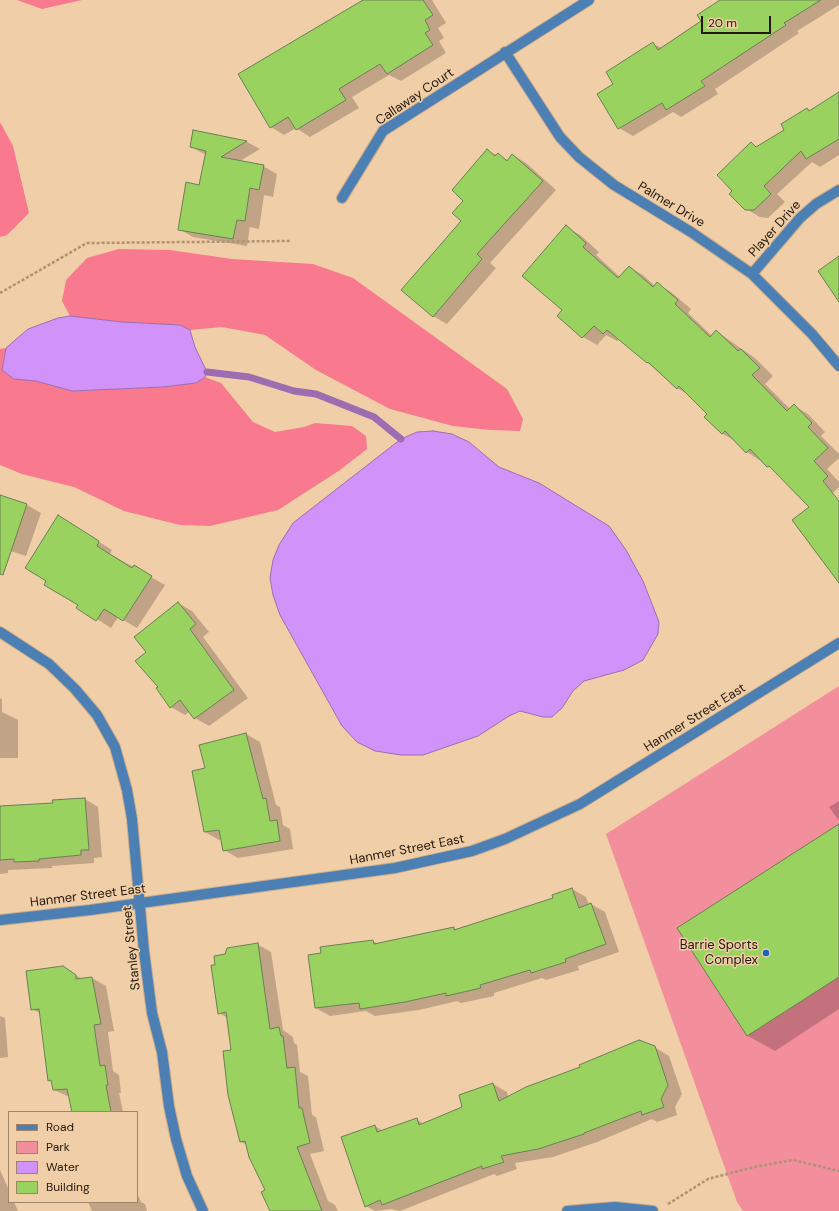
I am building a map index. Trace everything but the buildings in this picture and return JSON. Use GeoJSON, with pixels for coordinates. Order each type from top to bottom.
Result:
{"type":"FeatureCollection","features":[{"type":"Feature","properties":{"kind":"street","name":"Callaway Court"},"geometry":{"type":"LineString","coordinates":[[342,198],[383,131],[589,0]]}},
{"type":"Feature","properties":{"kind":"street","name":"Palmer Drive"},"geometry":{"type":"LineString","coordinates":[[505,52],[560,137],[590,168],[614,185],[691,232],[752,274],[812,334],[839,366]]}},
{"type":"Feature","properties":{"kind":"street","name":"Player Drive"},"geometry":{"type":"LineString","coordinates":[[752,274],[800,218],[816,204],[839,190]]}},
{"type":"Feature","properties":{"kind":"street","name":"Stanley Street"},"geometry":{"type":"LineString","coordinates":[[0,632],[49,664],[75,689],[97,715],[115,747],[127,790],[152,1013],[162,1052],[176,1139],[187,1176],[203,1211]]}},
{"type":"Feature","properties":{"kind":"street","name":"Hanmer Street East"},"geometry":{"type":"LineString","coordinates":[[0,920],[140,903],[396,868],[459,854],[506,839],[580,804],[839,643]]}},
{"type":"Feature","properties":{"kind":"street"},"geometry":{"type":"LineString","coordinates":[[567,1211],[615,1207],[658,1209]]}},
{"type":"Feature","properties":{"kind":"path"},"geometry":{"type":"LineString","coordinates":[[0,293],[87,243],[291,241]]}},
{"type":"Feature","properties":{"kind":"path"},"geometry":{"type":"LineString","coordinates":[[658,1209],[708,1180],[754,1167],[793,1160],[839,1171]]}},
{"type":"Feature","properties":{"kind":"green space"},"geometry":{"type":"Polygon","coordinates":[[[839,686],[839,1211],[743,1211],[737,1202],[606,834],[839,686]]]}},
{"type":"Feature","properties":{"kind":"shaded area"},"geometry":{"type":"Polygon","coordinates":[[[17,0],[82,0],[42,9],[17,0]]]}},
{"type":"Feature","properties":{"kind":"shaded area"},"geometry":{"type":"Polygon","coordinates":[[[0,122],[13,146],[29,213],[7,235],[0,237],[0,122]]]}},
{"type":"Feature","properties":{"kind":"shaded area"},"geometry":{"type":"Polygon","coordinates":[[[119,249],[170,250],[232,259],[313,264],[353,278],[507,389],[523,419],[520,431],[490,430],[453,426],[390,409],[316,370],[265,335],[222,327],[190,330],[180,325],[122,322],[70,316],[62,301],[66,280],[87,258],[119,249]]]}},
{"type":"Feature","properties":{"kind":"shaded area"},"geometry":{"type":"Polygon","coordinates":[[[6,348],[2,370],[14,379],[36,381],[72,391],[163,387],[196,383],[205,377],[221,383],[253,422],[275,432],[304,427],[315,423],[352,426],[366,436],[367,449],[340,470],[278,510],[210,526],[180,525],[124,511],[74,487],[22,474],[0,465],[0,349],[6,348]]]}},
{"type":"Feature","properties":{"kind":"water"},"geometry":{"type":"Polygon","coordinates":[[[70,316],[122,322],[180,325],[190,330],[195,347],[207,372],[205,377],[196,383],[163,387],[72,391],[36,381],[14,379],[2,370],[6,348],[28,329],[58,318],[70,316]]]}},
{"type":"Feature","properties":{"kind":"water"},"geometry":{"type":"Polygon","coordinates":[[[433,431],[452,434],[469,442],[499,467],[539,483],[609,526],[626,550],[643,581],[659,622],[658,634],[643,660],[624,670],[584,681],[573,691],[562,708],[552,717],[543,717],[520,711],[509,716],[478,736],[423,755],[401,755],[375,751],[357,742],[342,726],[280,615],[273,595],[270,578],[273,560],[279,545],[293,523],[401,439],[417,432],[433,431]]]}},
{"type":"Feature","properties":{"kind":"waterway"},"geometry":{"type":"LineString","coordinates":[[207,372],[249,377],[294,391],[316,394],[374,417],[401,439]]}},
{"type":"Feature","properties":{"kind":"place","name":"Barrie Sports Complex"},"geometry":{"type":"Point","coordinates":[766,953]}}]}
